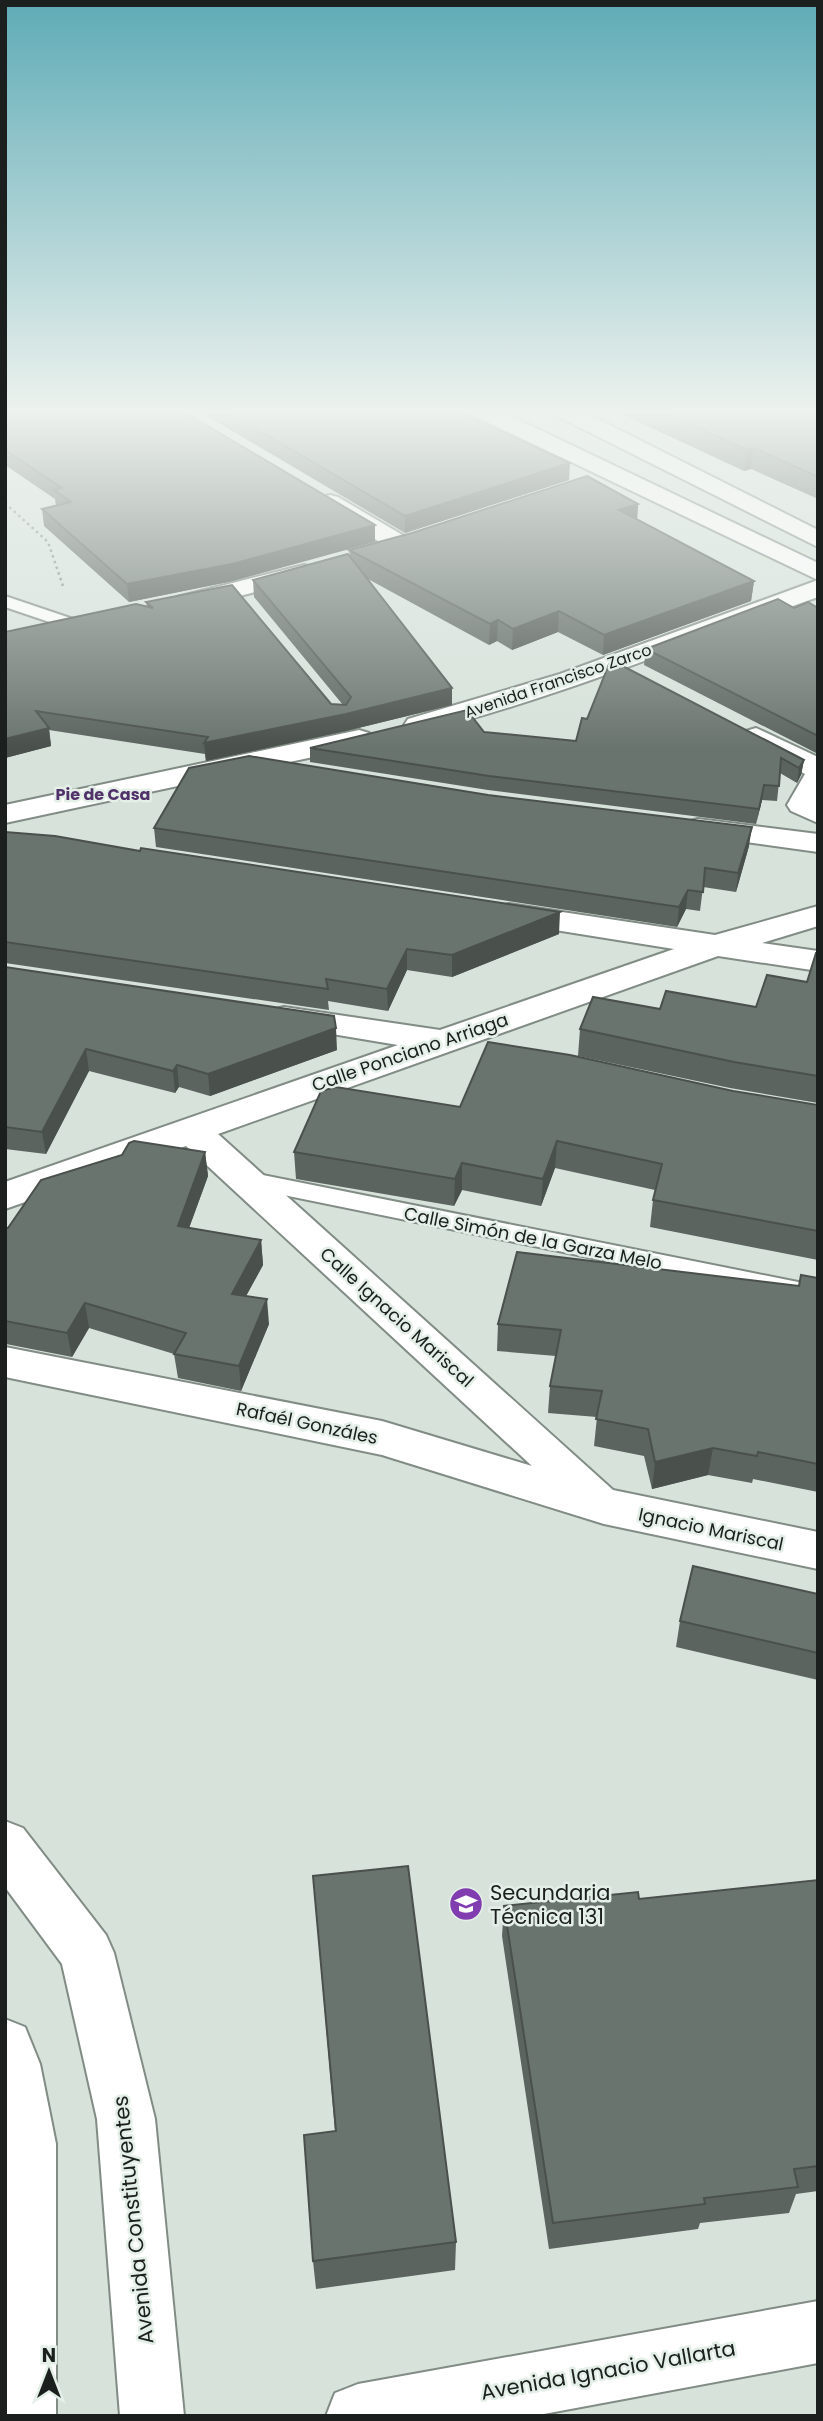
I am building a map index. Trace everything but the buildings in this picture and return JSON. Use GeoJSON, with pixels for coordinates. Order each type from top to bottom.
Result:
{"type":"FeatureCollection","features":[{"type":"Feature","properties":{"kind":"street"},"geometry":{"type":"LineString","coordinates":[[363,522],[402,545]]}},
{"type":"Feature","properties":{"kind":"street"},"geometry":{"type":"LineString","coordinates":[[712,522],[814,572]]}},
{"type":"Feature","properties":{"kind":"street"},"geometry":{"type":"LineString","coordinates":[[784,522],[818,540]]}},
{"type":"Feature","properties":{"kind":"street"},"geometry":{"type":"LineString","coordinates":[[377,552],[427,537]]}},
{"type":"Feature","properties":{"kind":"street"},"geometry":{"type":"LineString","coordinates":[[168,605],[241,596],[326,566]]}},
{"type":"Feature","properties":{"kind":"street"},"geometry":{"type":"LineString","coordinates":[[680,612],[814,572]]}},
{"type":"Feature","properties":{"kind":"street","name":"Avenida Francisco Zarco"},"geometry":{"type":"LineString","coordinates":[[10,830],[241,763],[460,715],[615,663],[714,624],[814,572]]}},
{"type":"Feature","properties":{"kind":"street"},"geometry":{"type":"LineString","coordinates":[[32,632],[100,619]]}},
{"type":"Feature","properties":{"kind":"street"},"geometry":{"type":"LineString","coordinates":[[615,663],[651,681]]}},
{"type":"Feature","properties":{"kind":"street","name":"Avenida Francisco Zarco"},"geometry":{"type":"LineString","coordinates":[[464,686],[502,675]]}},
{"type":"Feature","properties":{"kind":"street"},"geometry":{"type":"LineString","coordinates":[[734,725],[818,769]]}},
{"type":"Feature","properties":{"kind":"street"},"geometry":{"type":"LineString","coordinates":[[211,744],[288,728]]}},
{"type":"Feature","properties":{"kind":"street"},"geometry":{"type":"LineString","coordinates":[[241,763],[323,776]]}},
{"type":"Feature","properties":{"kind":"street"},"geometry":{"type":"LineString","coordinates":[[818,776],[802,805],[818,814]]}},
{"type":"Feature","properties":{"kind":"street"},"geometry":{"type":"LineString","coordinates":[[667,824],[818,843]]}},
{"type":"Feature","properties":{"kind":"street"},"geometry":{"type":"LineString","coordinates":[[475,909],[818,961]]}},
{"type":"Feature","properties":{"kind":"street","name":"Calle Ponciano Arriaga"},"geometry":{"type":"LineString","coordinates":[[5,1196],[441,1040],[714,946],[818,916]]}},
{"type":"Feature","properties":{"kind":"street"},"geometry":{"type":"LineString","coordinates":[[250,1012],[441,1040],[507,1055]]}},
{"type":"Feature","properties":{"kind":"street","name":"Calle Ignacio Mariscal"},"geometry":{"type":"LineString","coordinates":[[190,1129],[604,1506]]}},
{"type":"Feature","properties":{"kind":"street","name":"Rafaél Gonzáles"},"geometry":{"type":"LineString","coordinates":[[5,1362],[382,1438],[604,1506]]}},
{"type":"Feature","properties":{"kind":"street","name":"Ignacio Mariscal"},"geometry":{"type":"LineString","coordinates":[[604,1506],[818,1551]]}},
{"type":"Feature","properties":{"kind":"street","name":"Avenida Constituyentes"},"geometry":{"type":"LineString","coordinates":[[5,1845],[87,1953],[126,2119],[152,2416]]}},
{"type":"Feature","properties":{"kind":"street"},"geometry":{"type":"LineString","coordinates":[[5,2047],[12,2064],[24,2416]]}},
{"type":"Feature","properties":{"kind":"street","name":"Avenida Ignacio Vallarta"},"geometry":{"type":"LineString","coordinates":[[358,2416],[818,2332]]}},
{"type":"Feature","properties":{"kind":"lane"},"geometry":{"type":"LineString","coordinates":[[5,601],[73,625]]}},
{"type":"Feature","properties":{"kind":"lane","name":"Calle Simón de la Garza Melo"},"geometry":{"type":"LineString","coordinates":[[248,1180],[818,1295]]}},
{"type":"Feature","properties":{"kind":"path"},"geometry":{"type":"LineString","coordinates":[[25,522],[47,542],[74,618],[73,625]]}},
{"type":"Feature","properties":{"kind":"place","name":"Secundaria Técnica 131"},"geometry":{"type":"Point","coordinates":[466,1904]}},
{"type":"Feature","properties":{"kind":"district","name":"Pie de Casa"},"geometry":{"type":"Point","coordinates":[103,794]}}]}
